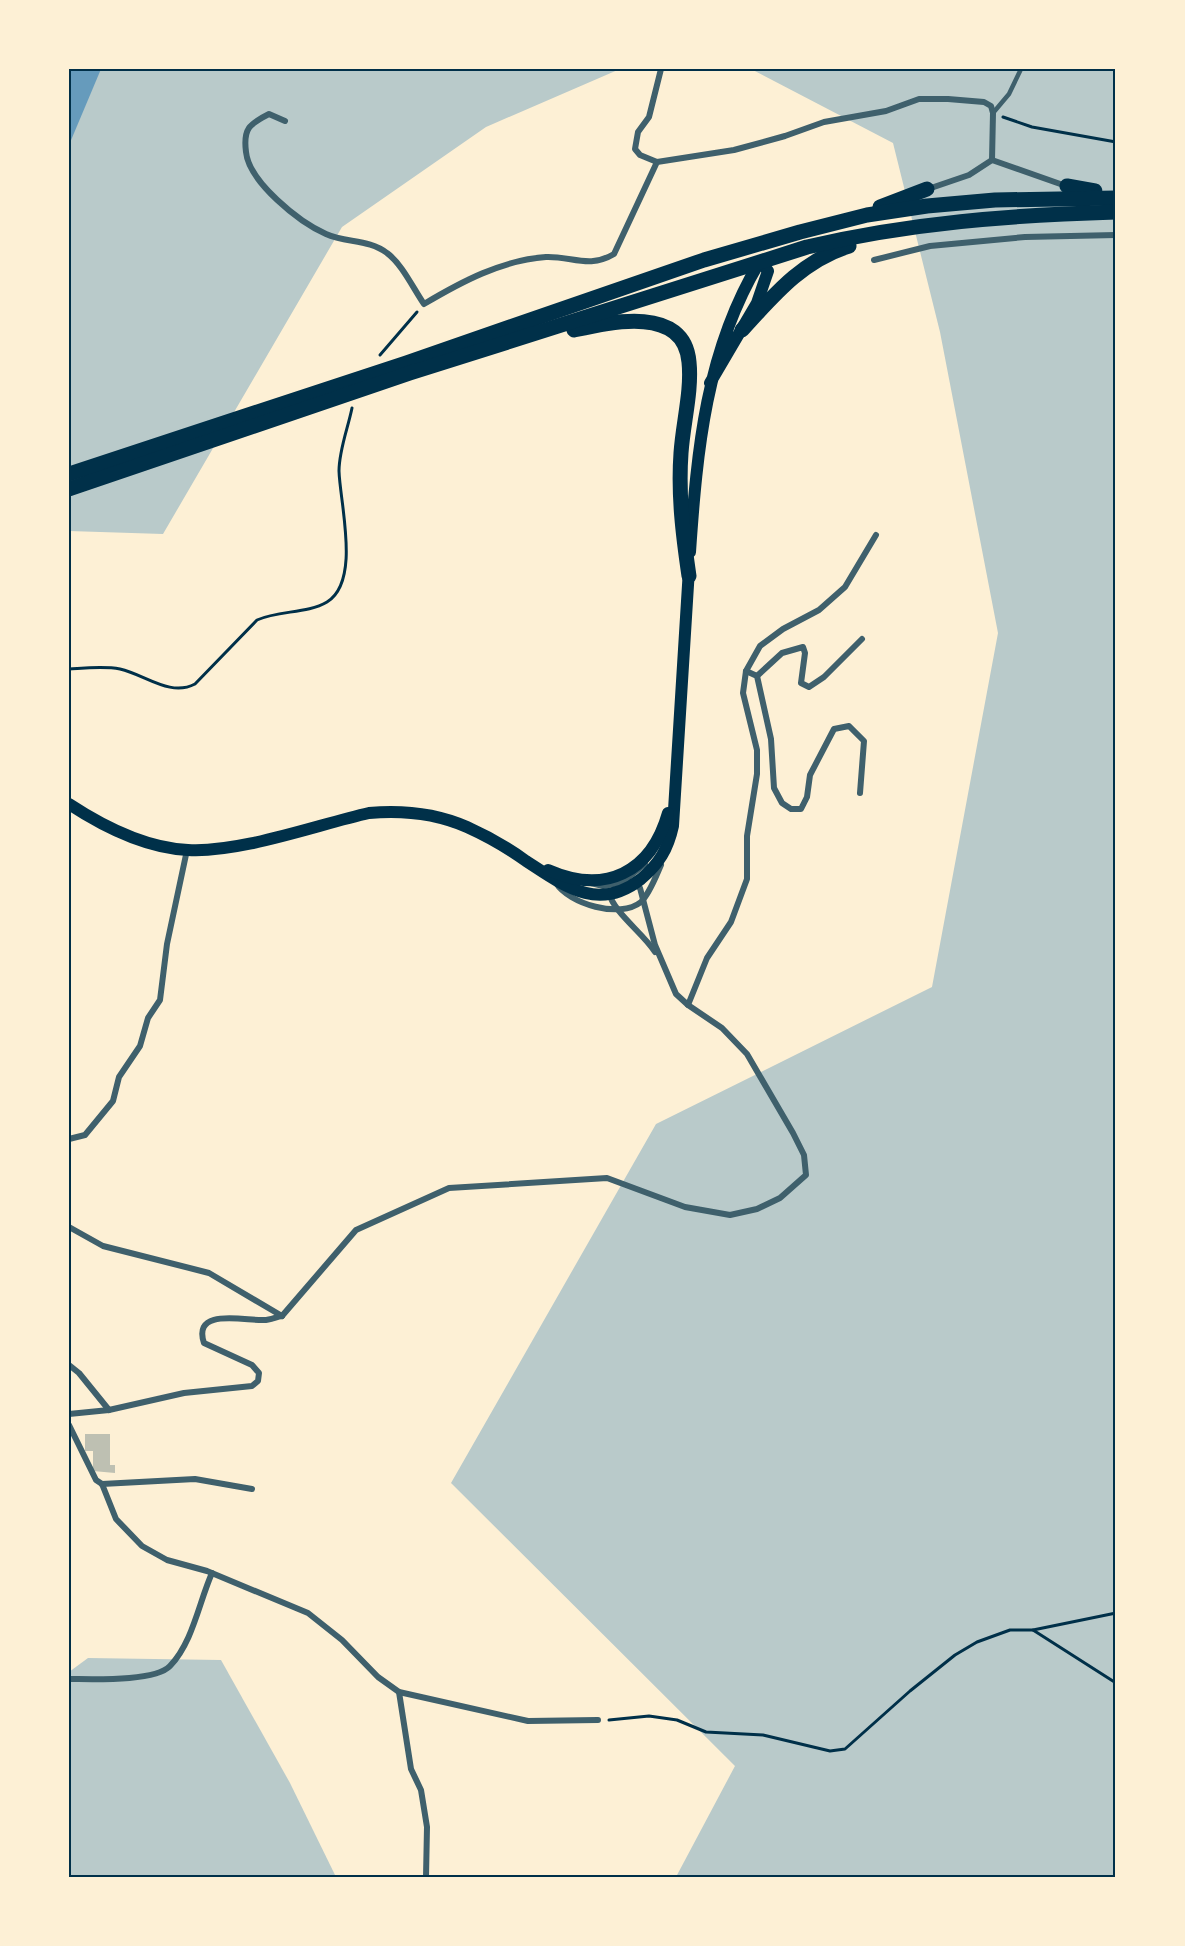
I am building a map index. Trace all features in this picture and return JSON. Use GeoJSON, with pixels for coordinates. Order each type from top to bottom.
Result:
{"type":"FeatureCollection","features":[{"type":"Feature","properties":{"kind":"main road"},"geometry":{"type":"LineString","coordinates":[[1067,186],[1116,192]]}},
{"type":"Feature","properties":{"kind":"main road"},"geometry":{"type":"LineString","coordinates":[[848,228],[887,204],[927,189]]}},
{"type":"Feature","properties":{"kind":"main road"},"geometry":{"type":"LineString","coordinates":[[69,474],[96,474],[304,409],[364,396],[409,372],[588,300],[723,254],[867,215],[927,206],[995,200],[1116,198]]}},
{"type":"Feature","properties":{"kind":"main road"},"geometry":{"type":"LineString","coordinates":[[69,804],[89,817],[138,840],[187,850],[222,848],[369,813],[393,811],[421,813],[467,827],[525,860],[555,881],[584,894],[635,883],[654,867],[665,853],[673,826],[698,450],[710,383],[729,326],[747,283],[760,261],[770,250],[781,246],[848,228],[958,210],[995,200]]}},
{"type":"Feature","properties":{"kind":"main road"},"geometry":{"type":"LineString","coordinates":[[69,489],[96,474],[760,261],[856,236],[931,224],[1116,212]]}},
{"type":"Feature","properties":{"kind":"main road"},"geometry":{"type":"LineString","coordinates":[[742,330],[786,282],[812,262],[834,250],[886,237],[996,218]]}},
{"type":"Feature","properties":{"kind":"main road"},"geometry":{"type":"LineString","coordinates":[[588,300],[638,292],[733,260],[760,261],[768,271],[767,278],[742,330],[710,383]]}},
{"type":"Feature","properties":{"kind":"main road"},"geometry":{"type":"LineString","coordinates":[[409,372],[613,321],[643,320],[668,329],[685,348],[689,359],[679,484],[681,527],[689,576]]}},
{"type":"Feature","properties":{"kind":"main road"},"geometry":{"type":"LineString","coordinates":[[525,860],[559,875],[587,882],[602,881],[626,873],[649,853],[665,826],[676,776]]}},
{"type":"Feature","properties":{"kind":"street"},"geometry":{"type":"LineString","coordinates":[[661,69],[650,117],[635,140],[635,149],[640,155],[657,162],[734,150],[824,122],[886,111],[920,99],[984,102],[991,106],[993,113],[992,160]]}},
{"type":"Feature","properties":{"kind":"street"},"geometry":{"type":"LineString","coordinates":[[285,121],[269,114],[252,122],[244,138],[247,164],[280,203],[300,220],[327,234],[375,245],[389,254],[424,304],[484,272],[517,263],[546,257],[599,263],[614,254],[657,162]]}},
{"type":"Feature","properties":{"kind":"street"},"geometry":{"type":"LineString","coordinates":[[992,160],[1067,186]]}},
{"type":"Feature","properties":{"kind":"street"},"geometry":{"type":"LineString","coordinates":[[927,189],[969,175],[992,160]]}},
{"type":"Feature","properties":{"kind":"street"},"geometry":{"type":"LineString","coordinates":[[874,260],[930,246],[1025,237],[1116,235]]}},
{"type":"Feature","properties":{"kind":"street"},"geometry":{"type":"LineString","coordinates":[[688,1005],[707,958],[730,922],[747,879],[747,836],[757,774],[757,750],[744,693],[746,671],[760,646],[783,629],[819,610],[845,587],[876,535]]}},
{"type":"Feature","properties":{"kind":"street"},"geometry":{"type":"LineString","coordinates":[[757,676],[782,653],[803,647],[805,653],[801,683],[809,687],[824,677],[862,639]]}},
{"type":"Feature","properties":{"kind":"street"},"geometry":{"type":"LineString","coordinates":[[746,671],[757,676]]}},
{"type":"Feature","properties":{"kind":"street"},"geometry":{"type":"LineString","coordinates":[[757,676],[771,739],[774,788],[782,803],[791,809],[801,809],[821,750],[834,729],[849,726],[864,741],[860,794]]}},
{"type":"Feature","properties":{"kind":"street"},"geometry":{"type":"LineString","coordinates":[[69,1140],[85,1135],[113,1101],[119,1077],[140,1046],[148,1018],[160,1000],[169,933],[187,850]]}},
{"type":"Feature","properties":{"kind":"street"},"geometry":{"type":"LineString","coordinates":[[612,889],[638,872],[646,862],[649,853]]}},
{"type":"Feature","properties":{"kind":"street"},"geometry":{"type":"LineString","coordinates":[[555,881],[569,896],[617,909],[628,908],[644,898],[665,853]]}},
{"type":"Feature","properties":{"kind":"street"},"geometry":{"type":"LineString","coordinates":[[587,882],[612,889]]}},
{"type":"Feature","properties":{"kind":"street"},"geometry":{"type":"LineString","coordinates":[[69,1414],[109,1410],[184,1393],[252,1386],[258,1382],[259,1373],[252,1365],[204,1342],[203,1327],[208,1320],[219,1318],[265,1320],[282,1316],[356,1230],[449,1188],[607,1178],[685,1208],[730,1215],[757,1209],[780,1198],[806,1175],[804,1155],[747,1054],[722,1028],[676,994],[662,963],[648,920],[644,898],[635,883]]}},
{"type":"Feature","properties":{"kind":"street"},"geometry":{"type":"LineString","coordinates":[[612,889],[617,909],[644,936],[662,963]]}},
{"type":"Feature","properties":{"kind":"street"},"geometry":{"type":"LineString","coordinates":[[69,1227],[103,1246],[208,1274],[282,1316]]}},
{"type":"Feature","properties":{"kind":"street"},"geometry":{"type":"LineString","coordinates":[[69,1365],[79,1373],[109,1410]]}},
{"type":"Feature","properties":{"kind":"street"},"geometry":{"type":"LineString","coordinates":[[69,1425],[96,1480],[102,1484],[116,1519],[142,1546],[167,1560],[212,1573],[308,1613],[342,1640],[378,1677],[399,1692],[528,1721],[598,1720]]}},
{"type":"Feature","properties":{"kind":"street"},"geometry":{"type":"LineString","coordinates":[[102,1484],[195,1479],[229,1483],[252,1489]]}},
{"type":"Feature","properties":{"kind":"street"},"geometry":{"type":"LineString","coordinates":[[69,1679],[152,1674],[170,1666],[190,1633],[212,1573]]}},
{"type":"Feature","properties":{"kind":"street"},"geometry":{"type":"LineString","coordinates":[[399,1692],[411,1769],[421,1790],[428,1858],[426,1877]]}},
{"type":"Feature","properties":{"kind":"lane"},"geometry":{"type":"LineString","coordinates":[[993,113],[1009,94],[1021,69]]}},
{"type":"Feature","properties":{"kind":"path"},"geometry":{"type":"LineString","coordinates":[[993,113],[1032,127],[1116,142]]}},
{"type":"Feature","properties":{"kind":"path"},"geometry":{"type":"LineString","coordinates":[[375,361],[424,304]]}},
{"type":"Feature","properties":{"kind":"path"},"geometry":{"type":"LineString","coordinates":[[69,669],[120,669],[171,688],[184,690],[195,684],[257,620],[269,615],[325,603],[336,596],[341,587],[345,568],[346,529],[339,469],[353,405]]}},
{"type":"Feature","properties":{"kind":"path"},"geometry":{"type":"LineString","coordinates":[[598,1720],[649,1716],[677,1720],[706,1732],[763,1735],[830,1751],[845,1749],[955,1655],[993,1635],[1010,1630],[1033,1630],[1116,1613]]}},
{"type":"Feature","properties":{"kind":"path"},"geometry":{"type":"LineString","coordinates":[[1033,1630],[1116,1683]]}},
{"type":"Feature","properties":{"kind":"shaded area"},"geometry":{"type":"Polygon","coordinates":[[[69,69],[620,69],[486,127],[342,227],[163,534],[69,531],[69,69]]]}},
{"type":"Feature","properties":{"kind":"shaded area"},"geometry":{"type":"Polygon","coordinates":[[[751,69],[1116,69],[1116,1877],[676,1877],[735,1766],[451,1483],[656,1124],[932,987],[998,633],[940,332],[893,143],[751,69]]]}},
{"type":"Feature","properties":{"kind":"shaded area"},"geometry":{"type":"Polygon","coordinates":[[[88,1658],[221,1660],[290,1783],[336,1877],[69,1877],[69,1672],[88,1658]]]}},
{"type":"Feature","properties":{"kind":"water"},"geometry":{"type":"Polygon","coordinates":[[[69,69],[101,69],[69,145],[69,69]]]}},
{"type":"Feature","properties":{"kind":"building"},"geometry":{"type":"Polygon","coordinates":[[[85,1434],[110,1434],[110,1465],[115,1465],[115,1473],[93,1471],[93,1451],[85,1451],[85,1434]]]}}]}
